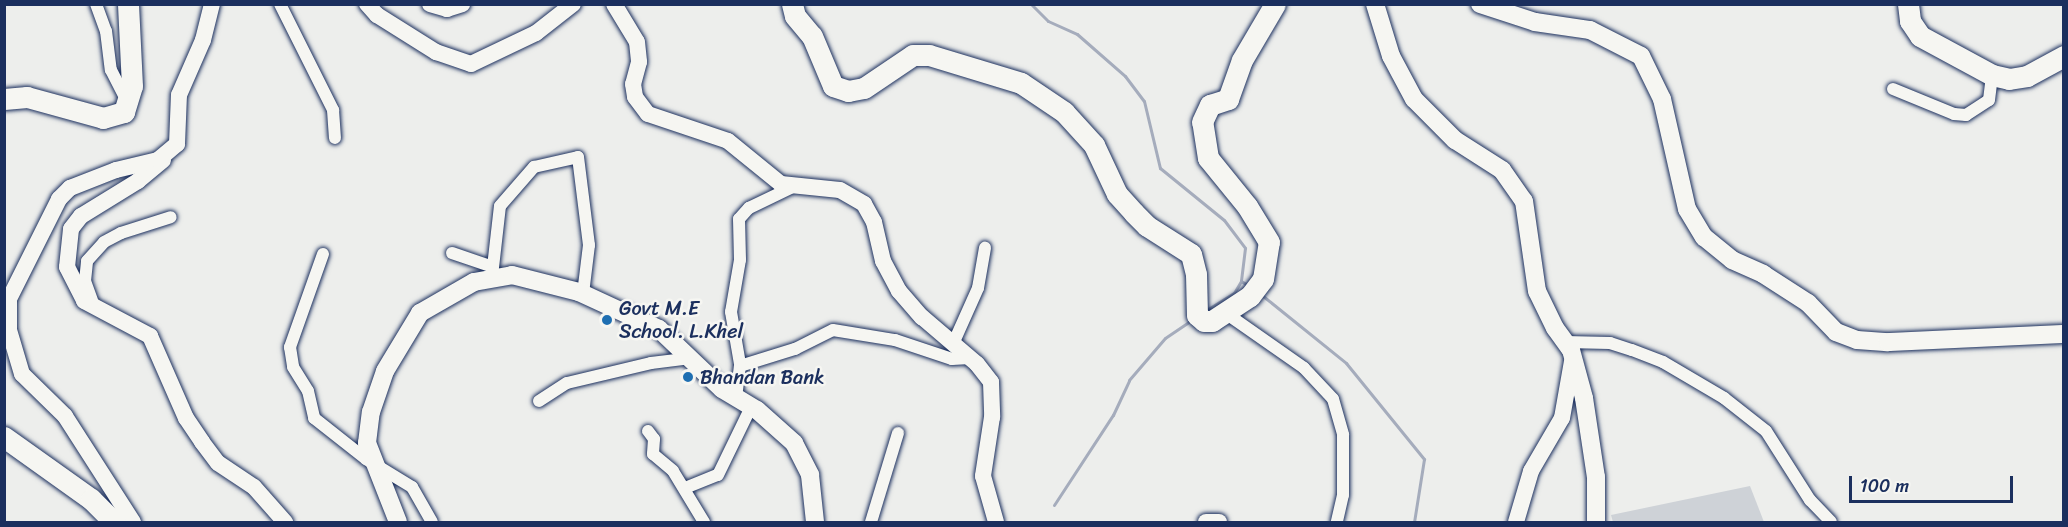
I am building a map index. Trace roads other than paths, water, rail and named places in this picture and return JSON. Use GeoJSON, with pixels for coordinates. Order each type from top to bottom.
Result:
{"type":"FeatureCollection","features":[{"type":"Feature","properties":{"kind":"highway"},"geometry":{"type":"LineString","coordinates":[[4,99],[27,97],[103,118],[124,112],[129,106],[132,32],[128,4]]}},
{"type":"Feature","properties":{"kind":"highway"},"geometry":{"type":"LineString","coordinates":[[792,4],[795,16],[812,36],[833,86],[848,91],[864,88],[913,55],[929,55],[1032,88],[1064,112],[1094,145],[1117,194],[1134,213],[1191,254],[1196,274],[1197,315],[1204,321],[1212,321],[1227,315],[1263,279],[1269,242],[1247,206],[1208,158],[1202,122],[1210,105],[1228,99],[1242,60],[1275,4]]}},
{"type":"Feature","properties":{"kind":"highway"},"geometry":{"type":"LineString","coordinates":[[1908,4],[1910,21],[1920,36],[1992,75],[2009,79],[2027,76],[2064,56]]}},
{"type":"Feature","properties":{"kind":"highway"},"geometry":{"type":"LineString","coordinates":[[4,437],[91,499],[114,522]]}},
{"type":"Feature","properties":{"kind":"main road"},"geometry":{"type":"LineString","coordinates":[[1375,4],[1391,56],[1414,99],[1455,140],[1502,170],[1524,201],[1537,291],[1565,342],[1592,439],[1596,522]]}},
{"type":"Feature","properties":{"kind":"main road"},"geometry":{"type":"LineString","coordinates":[[1480,4],[1535,22],[1590,30],[1641,56],[1662,99],[1687,208],[1704,237],[1732,260],[1793,292],[1836,332],[1857,340],[1888,342],[2064,334]]}},
{"type":"Feature","properties":{"kind":"main road"},"geometry":{"type":"LineString","coordinates":[[398,522],[367,443],[371,412],[385,371],[420,313],[493,271],[584,294],[659,329],[689,358],[786,435],[803,458],[815,502],[816,522]]}},
{"type":"Feature","properties":{"kind":"street"},"geometry":{"type":"LineString","coordinates":[[96,4],[106,31],[111,70],[129,106]]}},
{"type":"Feature","properties":{"kind":"street"},"geometry":{"type":"LineString","coordinates":[[212,4],[203,40],[179,95],[177,144],[150,172],[81,216],[71,230],[67,267],[74,287],[97,309],[150,336],[186,418],[202,442],[218,463],[254,487],[285,522]]}},
{"type":"Feature","properties":{"kind":"street"},"geometry":{"type":"LineString","coordinates":[[280,4],[333,111],[335,138]]}},
{"type":"Feature","properties":{"kind":"street"},"geometry":{"type":"LineString","coordinates":[[367,4],[377,15],[436,52],[471,64],[536,33],[573,4]]}},
{"type":"Feature","properties":{"kind":"street"},"geometry":{"type":"LineString","coordinates":[[430,4],[447,9],[462,4]]}},
{"type":"Feature","properties":{"kind":"street"},"geometry":{"type":"LineString","coordinates":[[614,4],[637,42],[639,62],[633,84],[635,97],[648,114],[728,141],[771,178],[796,185],[850,193],[864,204],[874,222],[883,261],[899,291],[986,373],[993,395],[983,476],[996,522]]}},
{"type":"Feature","properties":{"kind":"street"},"geometry":{"type":"LineString","coordinates":[[1893,89],[1965,115],[1989,100],[1992,75]]}},
{"type":"Feature","properties":{"kind":"street"},"geometry":{"type":"LineString","coordinates":[[134,522],[65,416],[22,374],[12,351],[8,314],[15,285],[59,200],[70,188],[116,170],[168,155]]}},
{"type":"Feature","properties":{"kind":"street"},"geometry":{"type":"LineString","coordinates":[[452,253],[493,271],[500,206],[514,195],[534,167],[578,157],[589,245],[584,294]]}},
{"type":"Feature","properties":{"kind":"street"},"geometry":{"type":"LineString","coordinates":[[686,489],[718,475],[744,403],[731,312],[740,260],[739,219],[749,208],[796,185]]}},
{"type":"Feature","properties":{"kind":"street"},"geometry":{"type":"LineString","coordinates":[[97,309],[85,281],[87,261],[104,242],[121,233],[171,217]]}},
{"type":"Feature","properties":{"kind":"street"},"geometry":{"type":"LineString","coordinates":[[953,344],[976,294],[985,248]]}},
{"type":"Feature","properties":{"kind":"street"},"geometry":{"type":"LineString","coordinates":[[323,254],[290,348],[290,357],[308,391],[315,418],[412,488],[432,522]]}},
{"type":"Feature","properties":{"kind":"street"},"geometry":{"type":"LineString","coordinates":[[1227,315],[1304,368],[1333,399],[1344,435],[1343,495],[1337,522]]}},
{"type":"Feature","properties":{"kind":"street"},"geometry":{"type":"LineString","coordinates":[[740,366],[795,349],[833,330],[895,340],[952,359],[970,358]]}},
{"type":"Feature","properties":{"kind":"street"},"geometry":{"type":"LineString","coordinates":[[1565,342],[1610,343],[1632,350],[1663,362],[1724,398],[1766,431],[1810,500],[1831,522]]}},
{"type":"Feature","properties":{"kind":"street"},"geometry":{"type":"LineString","coordinates":[[539,401],[567,383],[651,363],[689,358]]}},
{"type":"Feature","properties":{"kind":"street"},"geometry":{"type":"LineString","coordinates":[[1516,522],[1532,471],[1562,418],[1572,361]]}},
{"type":"Feature","properties":{"kind":"street"},"geometry":{"type":"LineString","coordinates":[[648,431],[654,439],[653,454],[665,461],[686,489],[704,522]]}},
{"type":"Feature","properties":{"kind":"street"},"geometry":{"type":"LineString","coordinates":[[872,522],[898,433]]}},
{"type":"Feature","properties":{"kind":"street"},"geometry":{"type":"LineString","coordinates":[[1206,522],[1219,522]]}},
{"type":"Feature","properties":{"kind":"waterway"},"geometry":{"type":"LineString","coordinates":[[1031,4],[1048,21],[1077,34],[1125,76],[1144,101],[1160,168],[1224,220],[1245,248],[1241,281],[1246,284]]}},
{"type":"Feature","properties":{"kind":"waterway"},"geometry":{"type":"LineString","coordinates":[[1205,311],[1234,293],[1241,281]]}},
{"type":"Feature","properties":{"kind":"waterway"},"geometry":{"type":"LineString","coordinates":[[1263,296],[1346,363],[1424,459],[1414,522]]}},
{"type":"Feature","properties":{"kind":"waterway"},"geometry":{"type":"LineString","coordinates":[[1054,505],[1113,415],[1129,380],[1165,338],[1189,322]]}},
{"type":"Feature","properties":{"kind":"place","name":"Govt M.E School. L.Khel"},"geometry":{"type":"Point","coordinates":[607,320]}},
{"type":"Feature","properties":{"kind":"place","name":"Bhandan Bank"},"geometry":{"type":"Point","coordinates":[688,377]}}]}
